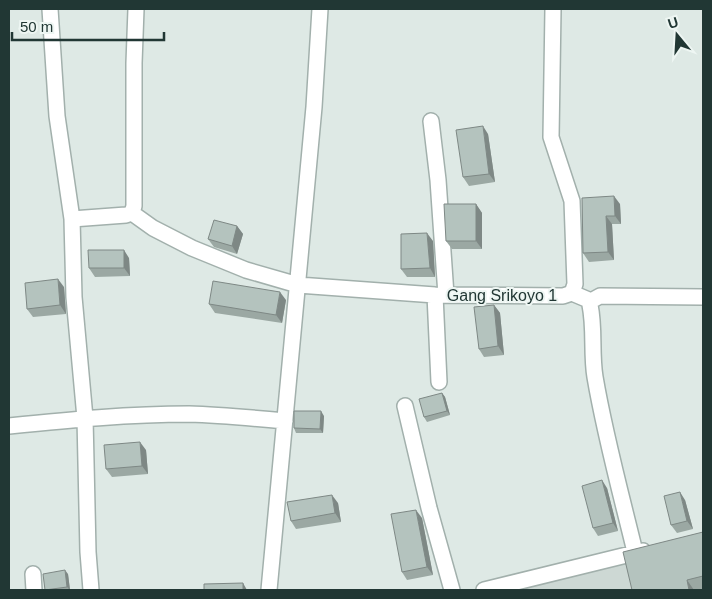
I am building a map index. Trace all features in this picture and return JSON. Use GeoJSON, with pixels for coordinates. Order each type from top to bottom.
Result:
{"type":"FeatureCollection","features":[{"type":"Feature","properties":{"kind":"street"},"geometry":{"type":"LineString","coordinates":[[50,9],[57,116],[72,219],[74,297],[85,418],[88,552],[91,590]]}},
{"type":"Feature","properties":{"kind":"street"},"geometry":{"type":"LineString","coordinates":[[72,219],[132,213],[134,206],[136,9]]}},
{"type":"Feature","properties":{"kind":"street"},"geometry":{"type":"LineString","coordinates":[[269,590],[314,107],[320,9]]}},
{"type":"Feature","properties":{"kind":"street"},"geometry":{"type":"LineString","coordinates":[[553,9],[551,137],[572,200],[575,284],[572,293]]}},
{"type":"Feature","properties":{"kind":"street"},"geometry":{"type":"LineString","coordinates":[[431,121],[438,180],[441,295],[439,382]]}},
{"type":"Feature","properties":{"kind":"street","name":"Gang Srikoyo 1"},"geometry":{"type":"LineString","coordinates":[[132,213],[152,228],[192,248],[246,270],[298,285],[441,295],[563,296],[572,293],[591,301]]}},
{"type":"Feature","properties":{"kind":"street"},"geometry":{"type":"LineString","coordinates":[[635,552],[597,388],[593,360],[591,301],[600,296],[703,297]]}},
{"type":"Feature","properties":{"kind":"street"},"geometry":{"type":"LineString","coordinates":[[405,406],[429,508],[452,590]]}},
{"type":"Feature","properties":{"kind":"street"},"geometry":{"type":"LineString","coordinates":[[9,426],[85,418],[189,414],[285,421]]}},
{"type":"Feature","properties":{"kind":"street"},"geometry":{"type":"LineString","coordinates":[[484,590],[661,546]]}},
{"type":"Feature","properties":{"kind":"street"},"geometry":{"type":"LineString","coordinates":[[33,574],[34,590]]}},
{"type":"Feature","properties":{"kind":"shaded area"},"geometry":{"type":"Polygon","coordinates":[[[703,535],[703,590],[497,590],[703,535]]]}},
{"type":"Feature","properties":{"kind":"building"},"geometry":{"type":"Polygon","coordinates":[[[483,126],[489,174],[463,177],[456,130],[483,126]]]}},
{"type":"Feature","properties":{"kind":"building"},"geometry":{"type":"Polygon","coordinates":[[[614,196],[615,216],[606,216],[608,252],[583,253],[582,198],[614,196]]]}},
{"type":"Feature","properties":{"kind":"building"},"geometry":{"type":"Polygon","coordinates":[[[444,204],[476,204],[476,241],[446,241],[444,204]]]}},
{"type":"Feature","properties":{"kind":"building"},"geometry":{"type":"Polygon","coordinates":[[[214,220],[237,226],[232,246],[208,239],[214,220]]]}},
{"type":"Feature","properties":{"kind":"building"},"geometry":{"type":"Polygon","coordinates":[[[427,233],[430,268],[401,269],[401,234],[427,233]]]}},
{"type":"Feature","properties":{"kind":"building"},"geometry":{"type":"Polygon","coordinates":[[[88,250],[124,250],[124,268],[89,268],[88,250]]]}},
{"type":"Feature","properties":{"kind":"building"},"geometry":{"type":"Polygon","coordinates":[[[58,279],[60,305],[27,309],[25,283],[58,279]]]}},
{"type":"Feature","properties":{"kind":"building"},"geometry":{"type":"Polygon","coordinates":[[[213,281],[280,292],[276,315],[209,304],[213,281]]]}},
{"type":"Feature","properties":{"kind":"building"},"geometry":{"type":"Polygon","coordinates":[[[494,305],[498,346],[479,349],[474,307],[494,305]]]}},
{"type":"Feature","properties":{"kind":"building"},"geometry":{"type":"Polygon","coordinates":[[[442,393],[447,411],[424,417],[419,399],[442,393]]]}},
{"type":"Feature","properties":{"kind":"building"},"geometry":{"type":"Polygon","coordinates":[[[294,411],[321,411],[320,429],[294,428],[294,411]]]}},
{"type":"Feature","properties":{"kind":"building"},"geometry":{"type":"Polygon","coordinates":[[[140,442],[142,466],[106,469],[104,445],[140,442]]]}},
{"type":"Feature","properties":{"kind":"building"},"geometry":{"type":"Polygon","coordinates":[[[602,480],[613,523],[593,528],[582,486],[602,480]]]}},
{"type":"Feature","properties":{"kind":"building"},"geometry":{"type":"Polygon","coordinates":[[[680,492],[687,521],[671,525],[664,496],[680,492]]]}},
{"type":"Feature","properties":{"kind":"building"},"geometry":{"type":"Polygon","coordinates":[[[332,495],[335,513],[291,521],[287,502],[332,495]]]}},
{"type":"Feature","properties":{"kind":"building"},"geometry":{"type":"Polygon","coordinates":[[[416,510],[427,567],[402,572],[391,514],[416,510]]]}},
{"type":"Feature","properties":{"kind":"building"},"geometry":{"type":"Polygon","coordinates":[[[703,532],[703,576],[687,580],[689,590],[632,590],[623,552],[703,532]]]}},
{"type":"Feature","properties":{"kind":"building"},"geometry":{"type":"Polygon","coordinates":[[[65,570],[67,587],[45,590],[43,574],[65,570]]]}},
{"type":"Feature","properties":{"kind":"building"},"geometry":{"type":"Polygon","coordinates":[[[243,583],[243,590],[204,590],[204,584],[243,583]]]}}]}
